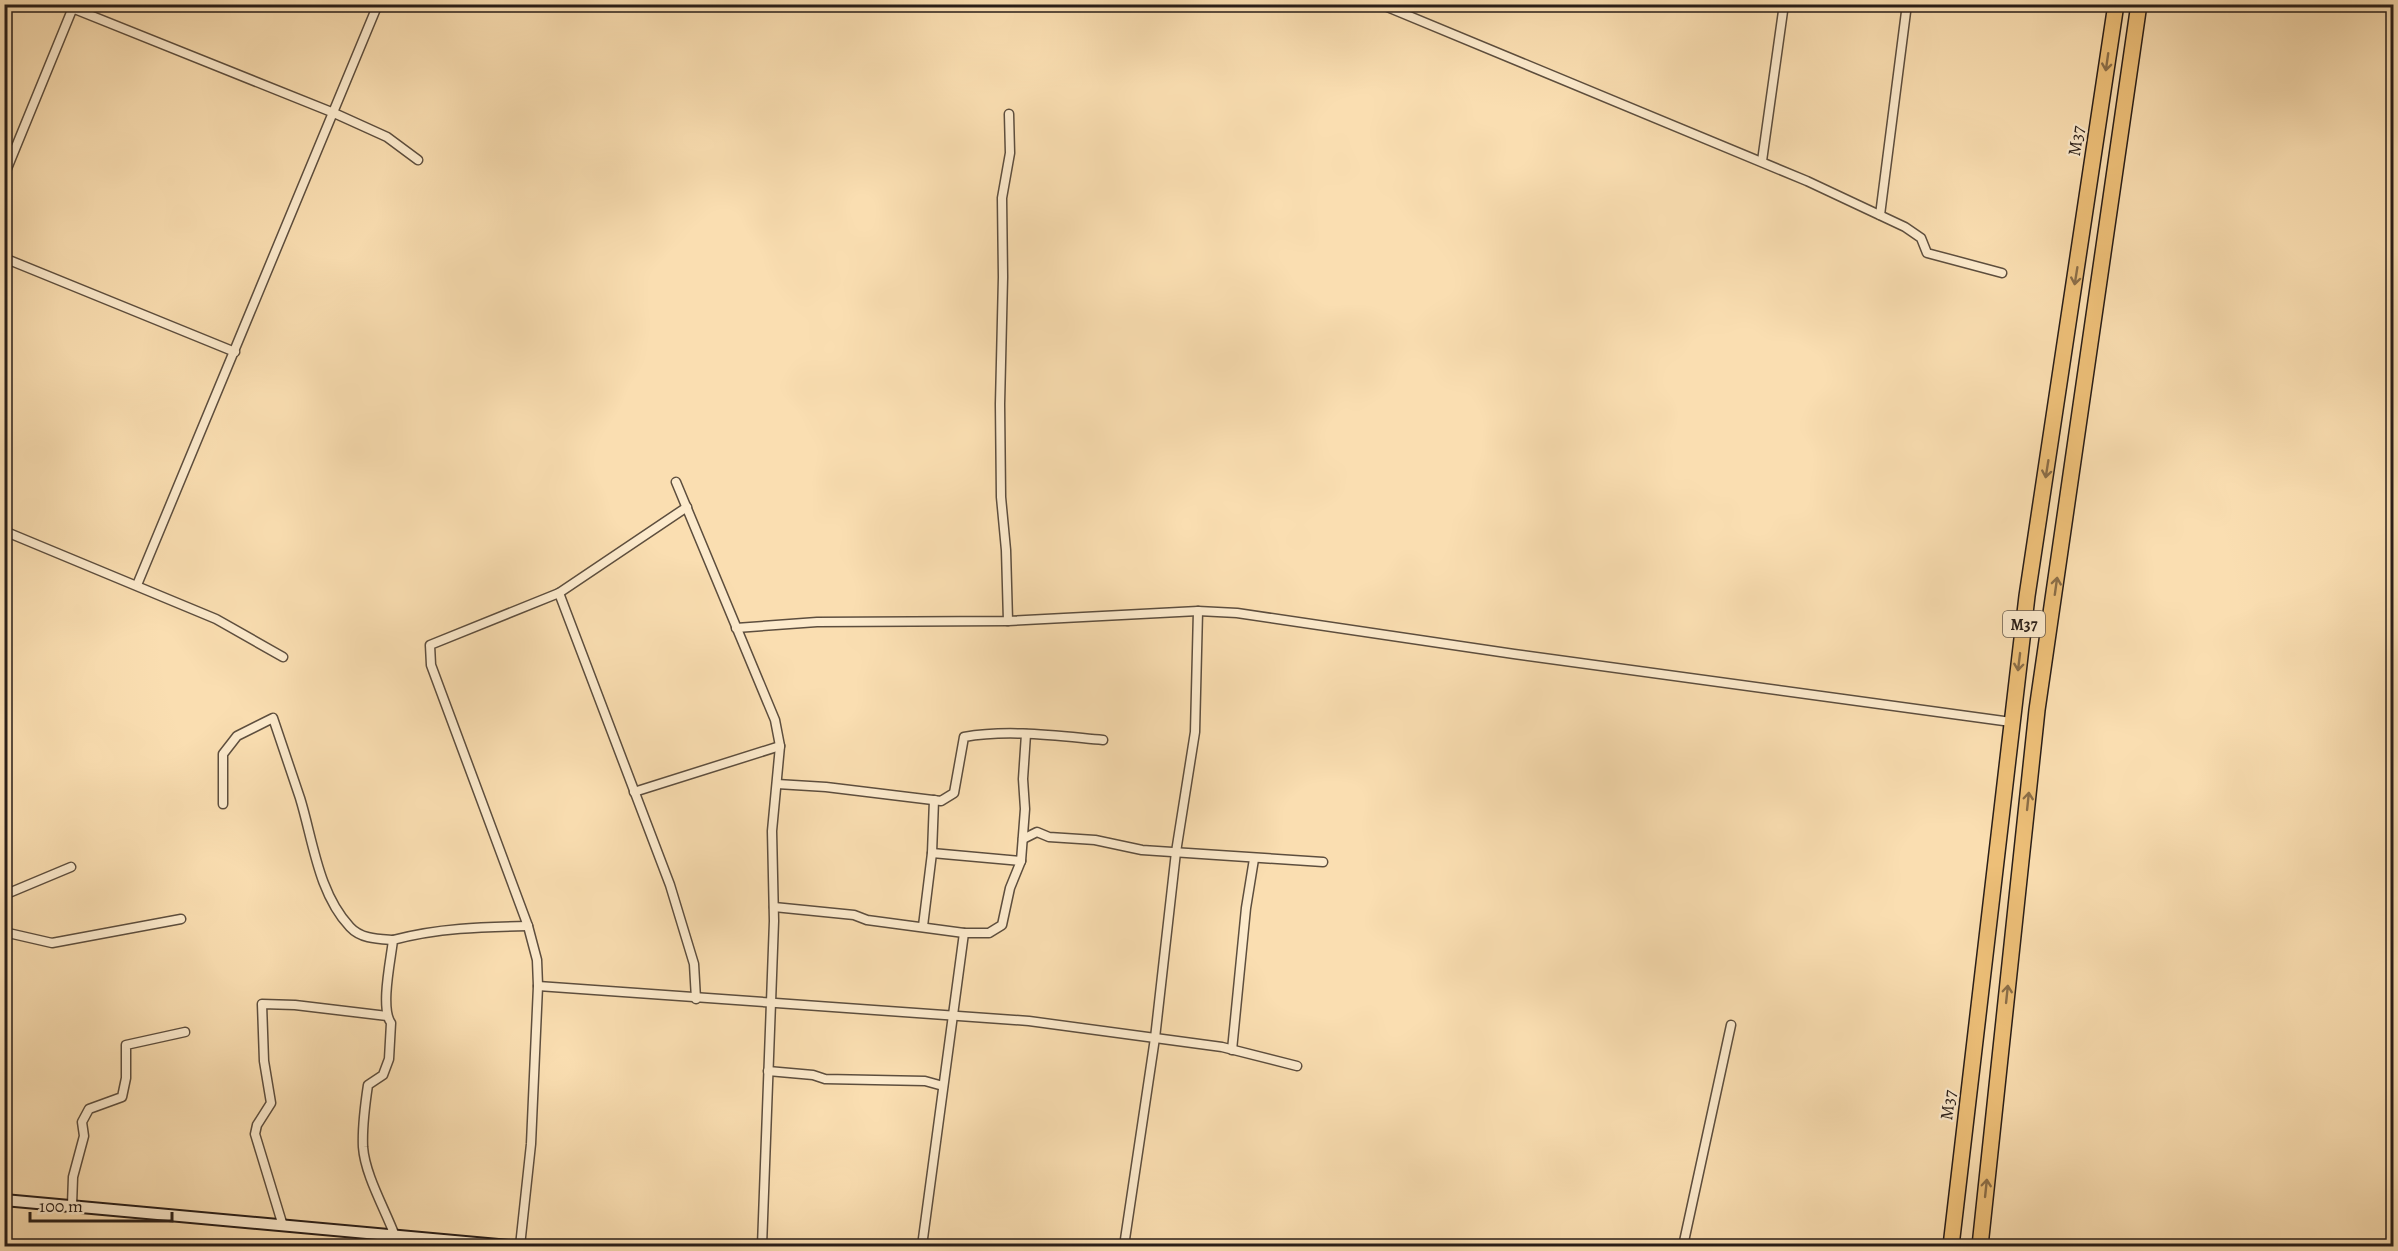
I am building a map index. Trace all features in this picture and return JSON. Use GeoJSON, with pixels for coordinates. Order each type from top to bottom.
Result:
{"type":"FeatureCollection","features":[{"type":"Feature","properties":{"kind":"highway","name":"M37"},"geometry":{"type":"LineString","coordinates":[[1951,1246],[2027,596],[2116,4]]}},
{"type":"Feature","properties":{"kind":"highway","name":"M37"},"geometry":{"type":"LineString","coordinates":[[1980,1246],[2037,710],[2105,252],[2139,4]]}},
{"type":"Feature","properties":{"kind":"highway"},"geometry":{"type":"LineString","coordinates":[[2080,250],[2105,252]]}},
{"type":"Feature","properties":{"kind":"main road"},"geometry":{"type":"LineString","coordinates":[[4,1200],[510,1246]]}},
{"type":"Feature","properties":{"kind":"street"},"geometry":{"type":"LineString","coordinates":[[62,4],[334,113],[387,137],[418,160]]}},
{"type":"Feature","properties":{"kind":"street"},"geometry":{"type":"LineString","coordinates":[[137,585],[378,4]]}},
{"type":"Feature","properties":{"kind":"street"},"geometry":{"type":"LineString","coordinates":[[1380,4],[1605,99],[1762,161],[1905,226],[1921,238],[1928,253],[2002,273]]}},
{"type":"Feature","properties":{"kind":"street"},"geometry":{"type":"LineString","coordinates":[[1762,161],[1784,4]]}},
{"type":"Feature","properties":{"kind":"street"},"geometry":{"type":"LineString","coordinates":[[1880,215],[1907,4]]}},
{"type":"Feature","properties":{"kind":"street"},"geometry":{"type":"LineString","coordinates":[[4,176],[73,7]]}},
{"type":"Feature","properties":{"kind":"street"},"geometry":{"type":"LineString","coordinates":[[1008,621],[1006,550],[1001,497],[1000,404],[1002,198],[1010,153],[1009,114]]}},
{"type":"Feature","properties":{"kind":"street"},"geometry":{"type":"LineString","coordinates":[[4,258],[235,352]]}},
{"type":"Feature","properties":{"kind":"street"},"geometry":{"type":"LineString","coordinates":[[676,482],[775,720],[780,746],[772,831],[774,908],[762,1246]]}},
{"type":"Feature","properties":{"kind":"street"},"geometry":{"type":"LineString","coordinates":[[520,1246],[531,1144],[538,986],[537,960],[528,926],[431,665],[430,645],[559,593],[687,507]]}},
{"type":"Feature","properties":{"kind":"street"},"geometry":{"type":"LineString","coordinates":[[4,531],[216,619],[283,657]]}},
{"type":"Feature","properties":{"kind":"street"},"geometry":{"type":"LineString","coordinates":[[559,593],[670,885],[692,956],[696,976],[696,999]]}},
{"type":"Feature","properties":{"kind":"street"},"geometry":{"type":"LineString","coordinates":[[1124,1246],[1155,1038],[1176,852],[1195,732],[1198,611]]}},
{"type":"Feature","properties":{"kind":"street"},"geometry":{"type":"LineString","coordinates":[[736,628],[817,622],[1008,621],[1198,611],[1237,613],[2011,722]]}},
{"type":"Feature","properties":{"kind":"street"},"geometry":{"type":"LineString","coordinates":[[224,804],[223,754],[237,736],[273,718],[300,799],[320,871],[336,907],[351,928],[371,939],[393,940],[425,931],[462,927],[528,926]]}},
{"type":"Feature","properties":{"kind":"street"},"geometry":{"type":"LineString","coordinates":[[777,784],[826,787],[941,801],[954,793],[964,737],[981,734],[1103,740]]}},
{"type":"Feature","properties":{"kind":"street"},"geometry":{"type":"LineString","coordinates":[[774,908],[854,915],[867,920],[964,933],[989,933],[1002,925],[1010,888],[1021,861],[1026,735]]}},
{"type":"Feature","properties":{"kind":"street"},"geometry":{"type":"LineString","coordinates":[[634,792],[780,746]]}},
{"type":"Feature","properties":{"kind":"street"},"geometry":{"type":"LineString","coordinates":[[923,926],[932,853],[934,800]]}},
{"type":"Feature","properties":{"kind":"street"},"geometry":{"type":"LineString","coordinates":[[1023,839],[1037,832],[1049,837],[1095,840],[1136,849],[1323,862]]}},
{"type":"Feature","properties":{"kind":"street"},"geometry":{"type":"LineString","coordinates":[[932,853],[1021,861]]}},
{"type":"Feature","properties":{"kind":"street"},"geometry":{"type":"LineString","coordinates":[[1232,1050],[1246,908],[1254,859]]}},
{"type":"Feature","properties":{"kind":"street"},"geometry":{"type":"LineString","coordinates":[[4,896],[71,867]]}},
{"type":"Feature","properties":{"kind":"street"},"geometry":{"type":"LineString","coordinates":[[4,932],[52,943],[182,919]]}},
{"type":"Feature","properties":{"kind":"street"},"geometry":{"type":"LineString","coordinates":[[922,1246],[951,1016],[964,933]]}},
{"type":"Feature","properties":{"kind":"street"},"geometry":{"type":"LineString","coordinates":[[393,940],[387,995],[387,1016],[391,1023],[389,1059],[383,1075],[368,1085],[364,1112],[363,1148],[395,1236]]}},
{"type":"Feature","properties":{"kind":"street"},"geometry":{"type":"LineString","coordinates":[[538,986],[1029,1022],[1232,1050],[1297,1066]]}},
{"type":"Feature","properties":{"kind":"street"},"geometry":{"type":"LineString","coordinates":[[283,1226],[255,1134],[257,1125],[271,1103],[264,1061],[262,1004],[313,1007],[387,1016]]}},
{"type":"Feature","properties":{"kind":"street"},"geometry":{"type":"LineString","coordinates":[[1683,1246],[1731,1025]]}},
{"type":"Feature","properties":{"kind":"street"},"geometry":{"type":"LineString","coordinates":[[72,1205],[73,1177],[84,1136],[82,1122],[89,1109],[122,1097],[126,1078],[126,1045],[184,1032]]}},
{"type":"Feature","properties":{"kind":"street"},"geometry":{"type":"LineString","coordinates":[[768,1071],[813,1075],[825,1079],[925,1081],[943,1086]]}}]}
